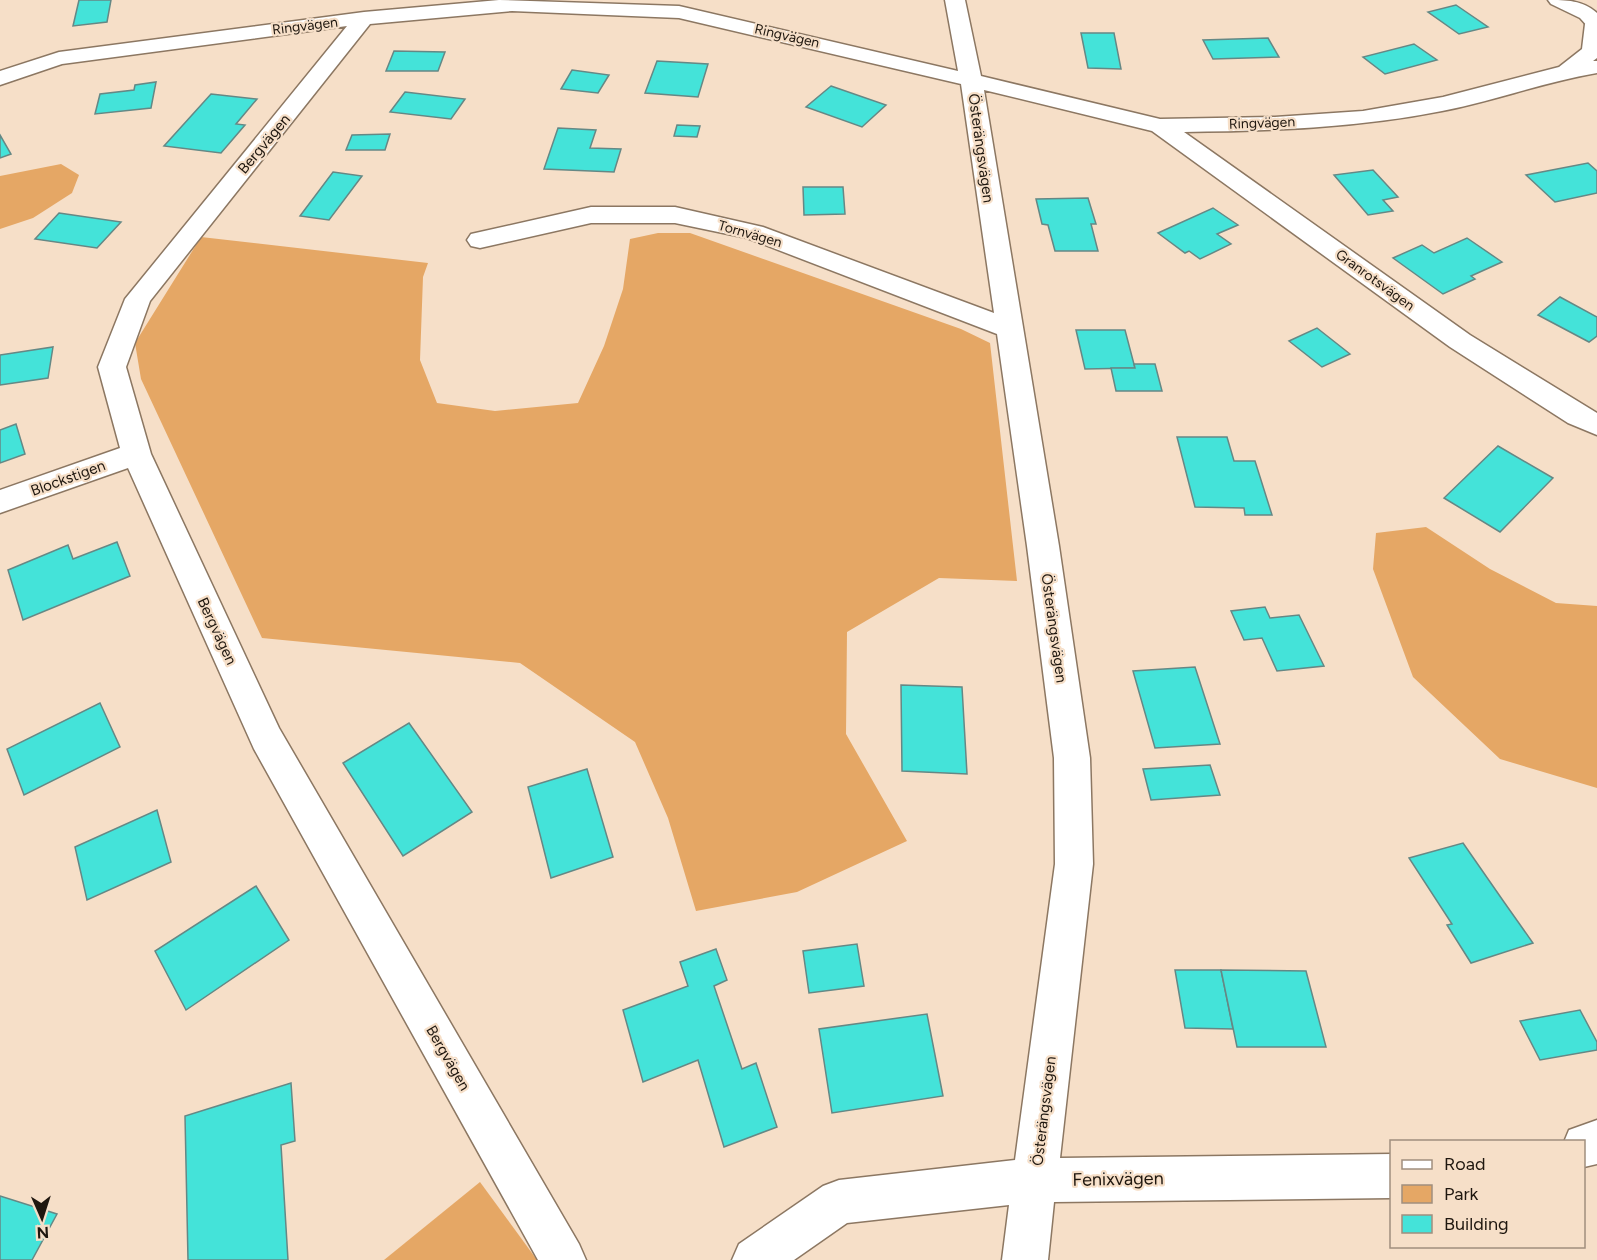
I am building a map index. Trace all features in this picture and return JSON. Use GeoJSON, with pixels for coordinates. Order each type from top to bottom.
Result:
{"type":"FeatureCollection","features":[{"type":"Feature","properties":{"kind":"street","name":"Österängsvägen"},"geometry":{"type":"LineString","coordinates":[[955,0],[971,80],[1044,557],[1072,758],[1074,864],[1025,1260]]}},
{"type":"Feature","properties":{"kind":"street"},"geometry":{"type":"LineString","coordinates":[[1558,0],[1594,16]]}},
{"type":"Feature","properties":{"kind":"street","name":"Ringvägen"},"geometry":{"type":"LineString","coordinates":[[0,78],[59,58],[364,18],[512,2],[679,12],[1160,126],[1275,124],[1363,117],[1444,104],[1567,72],[1597,67]]}},
{"type":"Feature","properties":{"kind":"street","name":"Ringvägen"},"geometry":{"type":"LineString","coordinates":[[1567,72],[1592,51],[1594,16]]}},
{"type":"Feature","properties":{"kind":"street","name":"Bergvägen"},"geometry":{"type":"LineString","coordinates":[[364,18],[302,98],[138,299],[112,367],[136,454],[266,738],[563,1260]]}},
{"type":"Feature","properties":{"kind":"street","name":"Granrotsvägen"},"geometry":{"type":"LineString","coordinates":[[1160,126],[1460,341],[1578,416],[1597,425]]}},
{"type":"Feature","properties":{"kind":"street","name":"Tornvägen"},"geometry":{"type":"LineString","coordinates":[[480,240],[591,215],[675,215],[754,232],[1008,328]]}},
{"type":"Feature","properties":{"kind":"street","name":"Blockstigen"},"geometry":{"type":"LineString","coordinates":[[0,502],[136,454]]}},
{"type":"Feature","properties":{"kind":"street","name":"Fenixvägen"},"geometry":{"type":"LineString","coordinates":[[755,1260],[839,1202],[1036,1180],[1390,1176]]}},
{"type":"Feature","properties":{"kind":"green space"},"geometry":{"type":"Polygon","coordinates":[[[61,164],[79,175],[72,193],[33,218],[0,229],[0,176],[61,164]]]}},
{"type":"Feature","properties":{"kind":"green space"},"geometry":{"type":"Polygon","coordinates":[[[658,233],[690,233],[961,329],[990,343],[1017,581],[939,578],[847,632],[846,734],[907,841],[797,892],[696,911],[668,818],[635,742],[520,663],[262,638],[141,379],[135,343],[201,237],[428,263],[423,277],[420,360],[437,403],[495,411],[578,403],[604,346],[623,289],[630,239],[658,233]]]}},
{"type":"Feature","properties":{"kind":"green space"},"geometry":{"type":"Polygon","coordinates":[[[1426,527],[1490,569],[1556,603],[1597,606],[1597,788],[1500,759],[1413,677],[1373,569],[1376,533],[1426,527]]]}},
{"type":"Feature","properties":{"kind":"green space"},"geometry":{"type":"Polygon","coordinates":[[[480,1182],[537,1260],[384,1260],[480,1182]]]}},
{"type":"Feature","properties":{"kind":"building"},"geometry":{"type":"Polygon","coordinates":[[[79,0],[111,0],[107,22],[73,26],[79,0]]]}},
{"type":"Feature","properties":{"kind":"building"},"geometry":{"type":"Polygon","coordinates":[[[1456,5],[1488,27],[1459,34],[1428,12],[1456,5]]]}},
{"type":"Feature","properties":{"kind":"building"},"geometry":{"type":"Polygon","coordinates":[[[1081,33],[1114,33],[1121,69],[1088,68],[1081,33]]]}},
{"type":"Feature","properties":{"kind":"building"},"geometry":{"type":"Polygon","coordinates":[[[1268,38],[1279,57],[1213,59],[1203,40],[1268,38]]]}},
{"type":"Feature","properties":{"kind":"building"},"geometry":{"type":"Polygon","coordinates":[[[1414,44],[1437,60],[1385,74],[1363,57],[1414,44]]]}},
{"type":"Feature","properties":{"kind":"building"},"geometry":{"type":"Polygon","coordinates":[[[394,51],[445,52],[438,71],[386,71],[394,51]]]}},
{"type":"Feature","properties":{"kind":"building"},"geometry":{"type":"Polygon","coordinates":[[[657,61],[708,64],[698,97],[645,93],[657,61]]]}},
{"type":"Feature","properties":{"kind":"building"},"geometry":{"type":"Polygon","coordinates":[[[572,70],[609,75],[598,93],[561,89],[572,70]]]}},
{"type":"Feature","properties":{"kind":"building"},"geometry":{"type":"Polygon","coordinates":[[[156,82],[151,108],[95,114],[100,94],[134,90],[135,85],[156,82]]]}},
{"type":"Feature","properties":{"kind":"building"},"geometry":{"type":"Polygon","coordinates":[[[831,86],[886,105],[862,127],[806,107],[831,86]]]}},
{"type":"Feature","properties":{"kind":"building"},"geometry":{"type":"Polygon","coordinates":[[[405,92],[465,99],[451,119],[390,112],[405,92]]]}},
{"type":"Feature","properties":{"kind":"building"},"geometry":{"type":"Polygon","coordinates":[[[211,94],[257,99],[236,124],[245,125],[221,153],[164,146],[211,94]]]}},
{"type":"Feature","properties":{"kind":"building"},"geometry":{"type":"Polygon","coordinates":[[[677,125],[700,126],[697,137],[674,136],[677,125]]]}},
{"type":"Feature","properties":{"kind":"building"},"geometry":{"type":"Polygon","coordinates":[[[558,128],[596,130],[590,148],[621,149],[614,172],[544,169],[558,128]]]}},
{"type":"Feature","properties":{"kind":"building"},"geometry":{"type":"Polygon","coordinates":[[[390,134],[385,150],[346,150],[352,135],[390,134]]]}},
{"type":"Feature","properties":{"kind":"building"},"geometry":{"type":"Polygon","coordinates":[[[0,135],[11,154],[0,158],[0,135]]]}},
{"type":"Feature","properties":{"kind":"building"},"geometry":{"type":"Polygon","coordinates":[[[1588,163],[1597,171],[1597,193],[1555,202],[1526,175],[1588,163]]]}},
{"type":"Feature","properties":{"kind":"building"},"geometry":{"type":"Polygon","coordinates":[[[1373,170],[1398,197],[1383,200],[1393,211],[1368,215],[1334,175],[1373,170]]]}},
{"type":"Feature","properties":{"kind":"building"},"geometry":{"type":"Polygon","coordinates":[[[333,172],[362,176],[329,220],[300,216],[333,172]]]}},
{"type":"Feature","properties":{"kind":"building"},"geometry":{"type":"Polygon","coordinates":[[[803,187],[843,187],[845,214],[804,215],[803,187]]]}},
{"type":"Feature","properties":{"kind":"building"},"geometry":{"type":"Polygon","coordinates":[[[1088,198],[1096,224],[1091,224],[1098,251],[1055,251],[1048,225],[1042,224],[1036,199],[1088,198]]]}},
{"type":"Feature","properties":{"kind":"building"},"geometry":{"type":"Polygon","coordinates":[[[1213,208],[1238,225],[1217,234],[1231,244],[1200,259],[1189,251],[1185,253],[1158,233],[1213,208]]]}},
{"type":"Feature","properties":{"kind":"building"},"geometry":{"type":"Polygon","coordinates":[[[59,213],[121,222],[97,248],[35,239],[59,213]]]}},
{"type":"Feature","properties":{"kind":"building"},"geometry":{"type":"Polygon","coordinates":[[[1467,238],[1502,262],[1471,276],[1475,279],[1443,294],[1393,258],[1422,245],[1434,253],[1467,238]]]}},
{"type":"Feature","properties":{"kind":"building"},"geometry":{"type":"Polygon","coordinates":[[[1560,297],[1597,317],[1597,336],[1589,342],[1538,315],[1560,297]]]}},
{"type":"Feature","properties":{"kind":"building"},"geometry":{"type":"Polygon","coordinates":[[[1317,328],[1350,354],[1322,367],[1289,341],[1317,328]]]}},
{"type":"Feature","properties":{"kind":"building"},"geometry":{"type":"Polygon","coordinates":[[[1076,330],[1125,330],[1135,368],[1085,369],[1076,330]]]}},
{"type":"Feature","properties":{"kind":"building"},"geometry":{"type":"Polygon","coordinates":[[[53,347],[48,378],[0,385],[0,355],[53,347]]]}},
{"type":"Feature","properties":{"kind":"building"},"geometry":{"type":"Polygon","coordinates":[[[1134,364],[1155,364],[1162,391],[1116,391],[1111,368],[1135,368],[1134,364]]]}},
{"type":"Feature","properties":{"kind":"building"},"geometry":{"type":"Polygon","coordinates":[[[16,424],[25,454],[0,463],[0,430],[16,424]]]}},
{"type":"Feature","properties":{"kind":"building"},"geometry":{"type":"Polygon","coordinates":[[[1177,437],[1227,437],[1234,461],[1255,461],[1272,515],[1245,515],[1244,508],[1195,507],[1177,437]]]}},
{"type":"Feature","properties":{"kind":"building"},"geometry":{"type":"Polygon","coordinates":[[[1498,446],[1553,478],[1500,532],[1444,498],[1498,446]]]}},
{"type":"Feature","properties":{"kind":"building"},"geometry":{"type":"Polygon","coordinates":[[[117,542],[130,576],[23,620],[8,570],[68,545],[73,559],[117,542]]]}},
{"type":"Feature","properties":{"kind":"building"},"geometry":{"type":"Polygon","coordinates":[[[1265,607],[1270,618],[1299,615],[1324,666],[1277,671],[1262,638],[1244,640],[1231,611],[1265,607]]]}},
{"type":"Feature","properties":{"kind":"building"},"geometry":{"type":"Polygon","coordinates":[[[1195,667],[1220,744],[1155,748],[1133,671],[1195,667]]]}},
{"type":"Feature","properties":{"kind":"building"},"geometry":{"type":"Polygon","coordinates":[[[901,685],[962,687],[967,774],[902,771],[901,685]]]}},
{"type":"Feature","properties":{"kind":"building"},"geometry":{"type":"Polygon","coordinates":[[[100,703],[120,747],[24,795],[7,749],[100,703]]]}},
{"type":"Feature","properties":{"kind":"building"},"geometry":{"type":"Polygon","coordinates":[[[409,723],[472,812],[403,856],[343,763],[409,723]]]}},
{"type":"Feature","properties":{"kind":"building"},"geometry":{"type":"Polygon","coordinates":[[[1210,765],[1220,795],[1151,800],[1143,769],[1210,765]]]}},
{"type":"Feature","properties":{"kind":"building"},"geometry":{"type":"Polygon","coordinates":[[[587,769],[613,857],[551,878],[528,787],[587,769]]]}},
{"type":"Feature","properties":{"kind":"building"},"geometry":{"type":"Polygon","coordinates":[[[157,810],[171,862],[87,900],[75,847],[157,810]]]}},
{"type":"Feature","properties":{"kind":"building"},"geometry":{"type":"Polygon","coordinates":[[[1463,843],[1533,943],[1471,963],[1447,925],[1452,924],[1409,858],[1463,843]]]}},
{"type":"Feature","properties":{"kind":"building"},"geometry":{"type":"Polygon","coordinates":[[[256,886],[289,940],[186,1010],[155,951],[256,886]]]}},
{"type":"Feature","properties":{"kind":"building"},"geometry":{"type":"Polygon","coordinates":[[[857,944],[864,986],[809,993],[803,951],[857,944]]]}},
{"type":"Feature","properties":{"kind":"building"},"geometry":{"type":"Polygon","coordinates":[[[716,949],[727,980],[714,986],[742,1069],[756,1063],[777,1127],[724,1147],[698,1060],[643,1082],[623,1010],[688,986],[680,962],[716,949]]]}},
{"type":"Feature","properties":{"kind":"building"},"geometry":{"type":"Polygon","coordinates":[[[1175,970],[1221,970],[1233,1029],[1185,1028],[1175,970]]]}},
{"type":"Feature","properties":{"kind":"building"},"geometry":{"type":"Polygon","coordinates":[[[1221,970],[1306,971],[1326,1047],[1237,1047],[1221,970]]]}},
{"type":"Feature","properties":{"kind":"building"},"geometry":{"type":"Polygon","coordinates":[[[1580,1010],[1597,1042],[1597,1050],[1540,1060],[1520,1021],[1580,1010]]]}},
{"type":"Feature","properties":{"kind":"building"},"geometry":{"type":"Polygon","coordinates":[[[927,1014],[943,1096],[832,1113],[819,1029],[927,1014]]]}},
{"type":"Feature","properties":{"kind":"building"},"geometry":{"type":"Polygon","coordinates":[[[291,1083],[295,1141],[281,1145],[288,1260],[188,1260],[185,1116],[291,1083]]]}},
{"type":"Feature","properties":{"kind":"building"},"geometry":{"type":"Polygon","coordinates":[[[0,1196],[57,1214],[32,1260],[0,1260],[0,1196]]]}}]}
